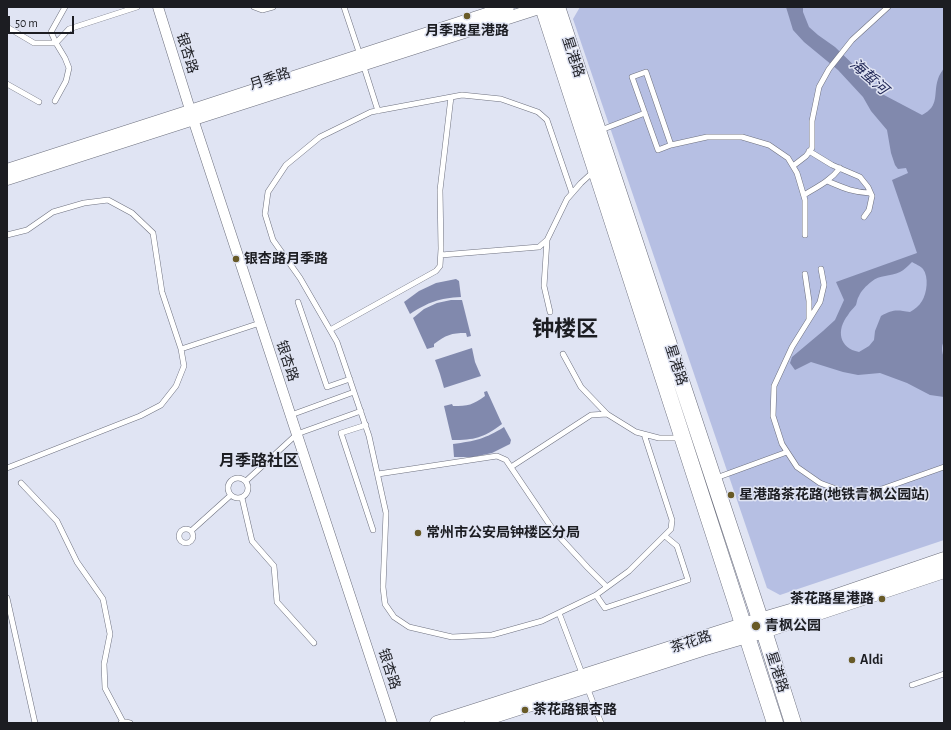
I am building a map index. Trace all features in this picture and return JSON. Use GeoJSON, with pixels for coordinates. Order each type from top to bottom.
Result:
{"type":"FeatureCollection","features":[{"type":"Feature","properties":{"kind":"main road","name":"星港路"},"geometry":{"type":"LineString","coordinates":[[542,7],[775,723]]}},
{"type":"Feature","properties":{"kind":"main road","name":"星港路"},"geometry":{"type":"LineString","coordinates":[[557,7],[762,625],[793,723]]}},
{"type":"Feature","properties":{"kind":"main road","name":"茶花路"},"geometry":{"type":"LineString","coordinates":[[762,625],[801,608],[944,559]]}},
{"type":"Feature","properties":{"kind":"main road","name":"茶花路"},"geometry":{"type":"LineString","coordinates":[[437,723],[585,681],[745,630],[944,571]]}},
{"type":"Feature","properties":{"kind":"main road","name":"茶花路"},"geometry":{"type":"LineString","coordinates":[[472,723],[585,681]]}},
{"type":"Feature","properties":{"kind":"street","name":"银杏路"},"geometry":{"type":"LineString","coordinates":[[158,7],[192,115],[392,723]]}},
{"type":"Feature","properties":{"kind":"street","name":"月季路"},"geometry":{"type":"LineString","coordinates":[[361,60],[508,7]]}},
{"type":"Feature","properties":{"kind":"street","name":"月季路"},"geometry":{"type":"LineString","coordinates":[[7,179],[192,115],[361,60],[542,7]]}},
{"type":"Feature","properties":{"kind":"street","name":"月季路"},"geometry":{"type":"LineString","coordinates":[[7,170],[192,115]]}},
{"type":"Feature","properties":{"kind":"lane"},"geometry":{"type":"LineString","coordinates":[[55,101],[66,81],[69,68],[51,32],[65,7]]}},
{"type":"Feature","properties":{"kind":"lane"},"geometry":{"type":"LineString","coordinates":[[7,27],[34,43],[56,43],[69,29],[138,7]]}},
{"type":"Feature","properties":{"kind":"lane"},"geometry":{"type":"LineString","coordinates":[[254,7],[262,10],[273,7]]}},
{"type":"Feature","properties":{"kind":"lane"},"geometry":{"type":"LineString","coordinates":[[344,7],[378,111]]}},
{"type":"Feature","properties":{"kind":"lane"},"geometry":{"type":"LineString","coordinates":[[793,166],[806,156],[812,148],[812,121],[819,87],[829,69],[852,40],[888,7]]}},
{"type":"Feature","properties":{"kind":"lane"},"geometry":{"type":"LineString","coordinates":[[671,145],[646,72],[632,77],[658,150],[671,145],[707,137],[742,137],[768,146],[788,158],[797,173],[804,194],[805,235]]}},
{"type":"Feature","properties":{"kind":"lane"},"geometry":{"type":"LineString","coordinates":[[7,84],[39,102]]}},
{"type":"Feature","properties":{"kind":"lane"},"geometry":{"type":"LineString","coordinates":[[572,193],[547,120],[538,112],[501,98],[462,95],[371,112],[320,137],[286,165],[268,192],[264,214],[273,240],[300,278],[337,342],[366,425],[386,513],[383,587],[385,604],[394,617],[409,627],[452,637],[492,635],[542,621],[596,595],[629,571],[671,529],[672,520],[644,434]]}},
{"type":"Feature","properties":{"kind":"lane"},"geometry":{"type":"LineString","coordinates":[[330,330],[436,271],[440,266],[440,190],[451,97]]}},
{"type":"Feature","properties":{"kind":"lane"},"geometry":{"type":"LineString","coordinates":[[598,131],[645,113]]}},
{"type":"Feature","properties":{"kind":"lane"},"geometry":{"type":"LineString","coordinates":[[809,151],[860,177],[868,187],[872,196],[869,210],[864,217]]}},
{"type":"Feature","properties":{"kind":"lane"},"geometry":{"type":"LineString","coordinates":[[804,194],[827,181],[840,168]]}},
{"type":"Feature","properties":{"kind":"lane"},"geometry":{"type":"LineString","coordinates":[[550,312],[544,286],[547,240],[567,199],[595,170]]}},
{"type":"Feature","properties":{"kind":"lane"},"geometry":{"type":"LineString","coordinates":[[827,181],[844,189],[870,193]]}},
{"type":"Feature","properties":{"kind":"lane"},"geometry":{"type":"LineString","coordinates":[[7,235],[27,230],[53,212],[84,203],[108,200],[132,213],[153,233],[162,292],[181,349],[184,366],[176,386],[161,405],[140,416],[7,468]]}},
{"type":"Feature","properties":{"kind":"lane"},"geometry":{"type":"LineString","coordinates":[[441,256],[539,247],[547,240]]}},
{"type":"Feature","properties":{"kind":"lane"},"geometry":{"type":"LineString","coordinates":[[821,269],[824,285],[820,302],[792,347],[774,386],[773,416],[782,444],[797,467],[820,483],[847,493],[876,491],[944,467]]}},
{"type":"Feature","properties":{"kind":"lane"},"geometry":{"type":"LineString","coordinates":[[805,274],[809,301],[809,320]]}},
{"type":"Feature","properties":{"kind":"lane"},"geometry":{"type":"LineString","coordinates":[[298,302],[327,387],[350,379]]}},
{"type":"Feature","properties":{"kind":"lane"},"geometry":{"type":"LineString","coordinates":[[181,349],[260,323]]}},
{"type":"Feature","properties":{"kind":"lane"},"geometry":{"type":"LineString","coordinates":[[563,354],[581,387],[607,414],[636,432],[659,438],[683,438]]}},
{"type":"Feature","properties":{"kind":"lane"},"geometry":{"type":"LineString","coordinates":[[291,416],[354,392]]}},
{"type":"Feature","properties":{"kind":"lane"},"geometry":{"type":"LineString","coordinates":[[246,481],[297,434],[361,411]]}},
{"type":"Feature","properties":{"kind":"lane"},"geometry":{"type":"LineString","coordinates":[[510,467],[591,414],[607,414]]}},
{"type":"Feature","properties":{"kind":"lane"},"geometry":{"type":"LineString","coordinates":[[366,425],[342,433],[373,530]]}},
{"type":"Feature","properties":{"kind":"lane"},"geometry":{"type":"LineString","coordinates":[[713,479],[787,452]]}},
{"type":"Feature","properties":{"kind":"lane"},"geometry":{"type":"LineString","coordinates":[[378,474],[497,456],[506,460],[554,531],[607,587]]}},
{"type":"Feature","properties":{"kind":"lane"},"geometry":{"type":"LineString","coordinates":[[240,478],[246,481],[248,484],[248,491],[245,496],[242,498],[235,498],[231,495],[228,487],[231,481],[240,478]]}},
{"type":"Feature","properties":{"kind":"lane"},"geometry":{"type":"LineString","coordinates":[[21,483],[58,521],[77,562],[103,599],[110,634],[104,664],[105,688],[122,723],[130,723]]}},
{"type":"Feature","properties":{"kind":"lane"},"geometry":{"type":"LineString","coordinates":[[191,531],[231,495]]}},
{"type":"Feature","properties":{"kind":"lane"},"geometry":{"type":"LineString","coordinates":[[242,498],[252,541],[274,566],[277,602],[314,643]]}},
{"type":"Feature","properties":{"kind":"lane"},"geometry":{"type":"LineString","coordinates":[[596,595],[605,608],[688,580],[676,546],[664,536]]}},
{"type":"Feature","properties":{"kind":"lane"},"geometry":{"type":"LineString","coordinates":[[7,598],[35,723]]}},
{"type":"Feature","properties":{"kind":"lane"},"geometry":{"type":"LineString","coordinates":[[559,613],[601,723]]}},
{"type":"Feature","properties":{"kind":"lane"},"geometry":{"type":"LineString","coordinates":[[912,685],[944,674]]}},
{"type":"Feature","properties":{"kind":"shaded area","name":"青枫公园"},"geometry":{"type":"Polygon","coordinates":[[[580,7],[944,7],[944,540],[780,595],[767,588],[573,19],[580,7]]]}},
{"type":"Feature","properties":{"kind":"shaded area"},"geometry":{"type":"Polygon","coordinates":[[[786,7],[803,7],[803,12],[809,27],[835,47],[873,86],[884,95],[922,115],[934,104],[938,79],[944,68],[944,341],[942,350],[944,358],[944,397],[930,395],[907,383],[880,373],[858,375],[811,362],[795,370],[790,363],[792,357],[835,320],[844,300],[836,282],[917,253],[892,180],[908,173],[906,168],[898,169],[895,165],[891,153],[887,130],[871,111],[863,97],[838,70],[804,42],[793,30],[786,7]],[[912,262],[900,272],[874,279],[862,290],[856,305],[844,321],[842,327],[842,338],[847,347],[859,352],[869,346],[874,340],[875,331],[881,316],[895,311],[910,312],[920,304],[925,294],[927,285],[926,276],[922,268],[912,262]]]}},
{"type":"Feature","properties":{"kind":"shaded area"},"geometry":{"type":"Polygon","coordinates":[[[456,279],[459,281],[461,297],[446,298],[434,301],[410,314],[404,302],[419,291],[436,283],[456,279]]]}},
{"type":"Feature","properties":{"kind":"shaded area"},"geometry":{"type":"Polygon","coordinates":[[[451,300],[462,300],[471,336],[467,337],[466,333],[449,335],[434,344],[434,347],[427,349],[413,318],[424,309],[437,303],[451,300]]]}},
{"type":"Feature","properties":{"kind":"shaded area"},"geometry":{"type":"Polygon","coordinates":[[[472,348],[475,362],[481,376],[444,388],[435,360],[472,348]]]}},
{"type":"Feature","properties":{"kind":"shaded area"},"geometry":{"type":"Polygon","coordinates":[[[487,391],[502,424],[484,435],[473,439],[452,440],[444,406],[452,404],[453,406],[463,406],[470,404],[485,396],[484,392],[487,391]]]}},
{"type":"Feature","properties":{"kind":"shaded area"},"geometry":{"type":"Polygon","coordinates":[[[504,427],[511,440],[510,444],[492,453],[473,457],[454,457],[453,444],[480,439],[504,427]]]}},
{"type":"Feature","properties":{"kind":"place","name":"月季路星港路"},"geometry":{"type":"Point","coordinates":[467,16]}},
{"type":"Feature","properties":{"kind":"place","name":"银杏路月季路"},"geometry":{"type":"Point","coordinates":[236,259]}},
{"type":"Feature","properties":{"kind":"place","name":"星港路茶花路(地铁青枫公园站)"},"geometry":{"type":"Point","coordinates":[731,495]}},
{"type":"Feature","properties":{"kind":"place","name":"常州市公安局钟楼区分局"},"geometry":{"type":"Point","coordinates":[418,533]}},
{"type":"Feature","properties":{"kind":"place","name":"茶花路星港路"},"geometry":{"type":"Point","coordinates":[882,599]}},
{"type":"Feature","properties":{"kind":"place","name":"青枫公园"},"geometry":{"type":"Point","coordinates":[756,626]}},
{"type":"Feature","properties":{"kind":"place","name":"Aldi"},"geometry":{"type":"Point","coordinates":[852,660]}},
{"type":"Feature","properties":{"kind":"place","name":"茶花路银杏路"},"geometry":{"type":"Point","coordinates":[525,710]}},
{"type":"Feature","properties":{"kind":"district","name":"钟楼区"},"geometry":{"type":"Point","coordinates":[565,329]}},
{"type":"Feature","properties":{"kind":"district","name":"月季路社区"},"geometry":{"type":"Point","coordinates":[259,461]}},
{"type":"Feature","properties":{"kind":"water label","name":"海蜇河"},"geometry":{"type":"Point","coordinates":[869,77]}}]}
